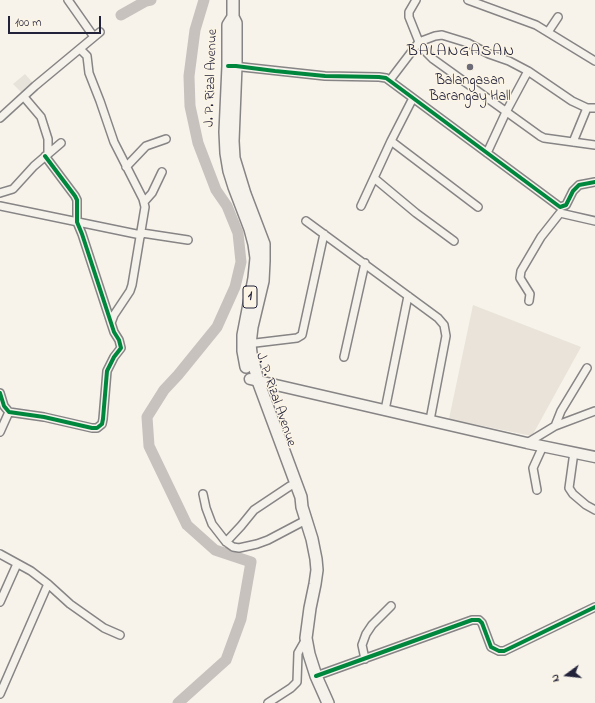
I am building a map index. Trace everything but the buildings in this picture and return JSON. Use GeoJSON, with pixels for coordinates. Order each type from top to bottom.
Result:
{"type":"FeatureCollection","features":[{"type":"Feature","properties":{"kind":"main road","name":"J. P. Rizal Avenue"},"geometry":{"type":"LineString","coordinates":[[233,2],[233,17],[228,25],[232,66],[229,132],[237,171],[264,244],[262,280],[252,327],[246,344],[246,369],[254,380],[301,497],[302,507],[312,539],[316,559],[316,570],[306,638],[316,676],[328,703]]}},
{"type":"Feature","properties":{"kind":"main road","name":"J. P. Rizal Avenue"},"geometry":{"type":"LineString","coordinates":[[254,380],[290,486],[297,502],[302,507]]}},
{"type":"Feature","properties":{"kind":"main road"},"geometry":{"type":"LineString","coordinates":[[254,380],[527,443],[595,457]]}},
{"type":"Feature","properties":{"kind":"street"},"geometry":{"type":"LineString","coordinates":[[68,0],[94,37]]}},
{"type":"Feature","properties":{"kind":"street"},"geometry":{"type":"LineString","coordinates":[[416,0],[409,12],[409,17],[419,42],[433,59],[540,136],[544,138],[595,145]]}},
{"type":"Feature","properties":{"kind":"street"},"geometry":{"type":"LineString","coordinates":[[468,0],[521,18],[548,32],[595,61]]}},
{"type":"Feature","properties":{"kind":"street"},"geometry":{"type":"LineString","coordinates":[[548,32],[558,17]]}},
{"type":"Feature","properties":{"kind":"street"},"geometry":{"type":"LineString","coordinates":[[0,118],[100,32]]}},
{"type":"Feature","properties":{"kind":"street"},"geometry":{"type":"LineString","coordinates":[[390,80],[419,42],[442,35],[468,43],[528,71],[572,101],[587,108],[595,108]]}},
{"type":"Feature","properties":{"kind":"street"},"geometry":{"type":"LineString","coordinates":[[80,49],[87,56],[89,74],[114,142],[144,202],[145,211],[132,285],[130,291],[114,315],[111,323]]}},
{"type":"Feature","properties":{"kind":"street"},"geometry":{"type":"LineString","coordinates":[[232,66],[325,76],[379,77],[390,80],[560,210],[595,221]]}},
{"type":"Feature","properties":{"kind":"street"},"geometry":{"type":"LineString","coordinates":[[487,153],[506,112],[528,71]]}},
{"type":"Feature","properties":{"kind":"street"},"geometry":{"type":"LineString","coordinates":[[0,393],[4,406],[9,412],[44,417],[92,428],[100,426],[103,419],[107,371],[114,357],[121,348],[119,340],[114,332],[77,222],[76,196],[46,155],[48,140],[40,117],[24,97]]}},
{"type":"Feature","properties":{"kind":"street"},"geometry":{"type":"LineString","coordinates":[[361,206],[391,141],[414,98]]}},
{"type":"Feature","properties":{"kind":"street"},"geometry":{"type":"LineString","coordinates":[[573,142],[587,108]]}},
{"type":"Feature","properties":{"kind":"street"},"geometry":{"type":"LineString","coordinates":[[126,167],[146,146],[166,139]]}},
{"type":"Feature","properties":{"kind":"street"},"geometry":{"type":"LineString","coordinates":[[391,141],[478,207]]}},
{"type":"Feature","properties":{"kind":"street"},"geometry":{"type":"LineString","coordinates":[[0,193],[13,189],[46,155],[61,142]]}},
{"type":"Feature","properties":{"kind":"street"},"geometry":{"type":"LineString","coordinates":[[144,202],[152,193],[162,172]]}},
{"type":"Feature","properties":{"kind":"street"},"geometry":{"type":"LineString","coordinates":[[374,178],[454,242]]}},
{"type":"Feature","properties":{"kind":"street"},"geometry":{"type":"LineString","coordinates":[[529,301],[530,294],[520,278],[521,271],[540,238],[560,210],[566,205],[573,191],[579,184],[595,182]]}},
{"type":"Feature","properties":{"kind":"street"},"geometry":{"type":"LineString","coordinates":[[0,206],[141,234],[188,240]]}},
{"type":"Feature","properties":{"kind":"street"},"geometry":{"type":"LineString","coordinates":[[306,221],[438,318],[444,325],[446,329],[446,336],[430,420]]}},
{"type":"Feature","properties":{"kind":"street"},"geometry":{"type":"LineString","coordinates":[[246,344],[297,338],[302,335],[324,234]]}},
{"type":"Feature","properties":{"kind":"street"},"geometry":{"type":"LineString","coordinates":[[344,358],[365,263]]}},
{"type":"Feature","properties":{"kind":"street"},"geometry":{"type":"LineString","coordinates":[[385,410],[408,296]]}},
{"type":"Feature","properties":{"kind":"street"},"geometry":{"type":"LineString","coordinates":[[555,426],[561,411],[587,368]]}},
{"type":"Feature","properties":{"kind":"street"},"geometry":{"type":"LineString","coordinates":[[527,443],[555,426],[595,411]]}},
{"type":"Feature","properties":{"kind":"street"},"geometry":{"type":"LineString","coordinates":[[0,432],[9,412]]}},
{"type":"Feature","properties":{"kind":"street"},"geometry":{"type":"LineString","coordinates":[[537,490],[533,468],[543,446]]}},
{"type":"Feature","properties":{"kind":"street"},"geometry":{"type":"LineString","coordinates":[[574,452],[569,488],[573,494],[586,505],[595,510]]}},
{"type":"Feature","properties":{"kind":"street"},"geometry":{"type":"LineString","coordinates":[[226,542],[254,510],[290,486]]}},
{"type":"Feature","properties":{"kind":"street"},"geometry":{"type":"LineString","coordinates":[[203,494],[212,524],[226,542],[239,548],[268,540],[306,520]]}},
{"type":"Feature","properties":{"kind":"street"},"geometry":{"type":"LineString","coordinates":[[0,554],[31,571],[70,604],[104,628],[120,635]]}},
{"type":"Feature","properties":{"kind":"street"},"geometry":{"type":"LineString","coordinates":[[0,602],[17,564]]}},
{"type":"Feature","properties":{"kind":"street"},"geometry":{"type":"LineString","coordinates":[[0,694],[48,584]]}},
{"type":"Feature","properties":{"kind":"street"},"geometry":{"type":"LineString","coordinates":[[365,659],[362,645],[366,634],[372,625],[391,606]]}},
{"type":"Feature","properties":{"kind":"street"},"geometry":{"type":"LineString","coordinates":[[316,676],[475,619],[479,620],[484,626],[492,647],[499,651],[504,651],[595,607]]}},
{"type":"Feature","properties":{"kind":"street"},"geometry":{"type":"LineString","coordinates":[[268,703],[291,688],[297,682],[298,653],[306,638]]}},
{"type":"Feature","properties":{"kind":"shaded area"},"geometry":{"type":"Polygon","coordinates":[[[25,74],[34,84],[23,94],[13,84],[25,74]]]}},
{"type":"Feature","properties":{"kind":"shaded area"},"geometry":{"type":"Polygon","coordinates":[[[473,305],[581,347],[532,436],[449,419],[473,305]]]}},
{"type":"Feature","properties":{"kind":"waterway"},"geometry":{"type":"LineString","coordinates":[[121,15],[146,1],[151,0]]}},
{"type":"Feature","properties":{"kind":"waterway"},"geometry":{"type":"LineString","coordinates":[[178,703],[226,660],[241,619],[251,562],[215,550],[187,525],[149,446],[147,417],[164,390],[217,327],[235,287],[241,262],[238,233],[227,206],[216,190],[198,143],[190,106],[189,76],[195,30],[204,0]]}},
{"type":"Feature","properties":{"kind":"cycle path"},"geometry":{"type":"LineString","coordinates":[[228,66],[325,76],[386,78],[560,207],[566,205],[573,191],[579,185],[595,182]]}},
{"type":"Feature","properties":{"kind":"cycle path"},"geometry":{"type":"LineString","coordinates":[[0,393],[4,406],[9,412],[44,417],[97,428],[102,424],[103,419],[107,371],[114,357],[121,348],[119,340],[114,332],[77,222],[77,200],[45,156]]}},
{"type":"Feature","properties":{"kind":"cycle path"},"geometry":{"type":"LineString","coordinates":[[316,676],[472,620],[479,620],[482,623],[491,647],[499,651],[504,651],[595,607]]}},
{"type":"Feature","properties":{"kind":"place","name":"Balangasan Barangay Hall"},"geometry":{"type":"Point","coordinates":[470,67]}},
{"type":"Feature","properties":{"kind":"district","name":"BALANGASAN"},"geometry":{"type":"Point","coordinates":[461,52]}}]}
